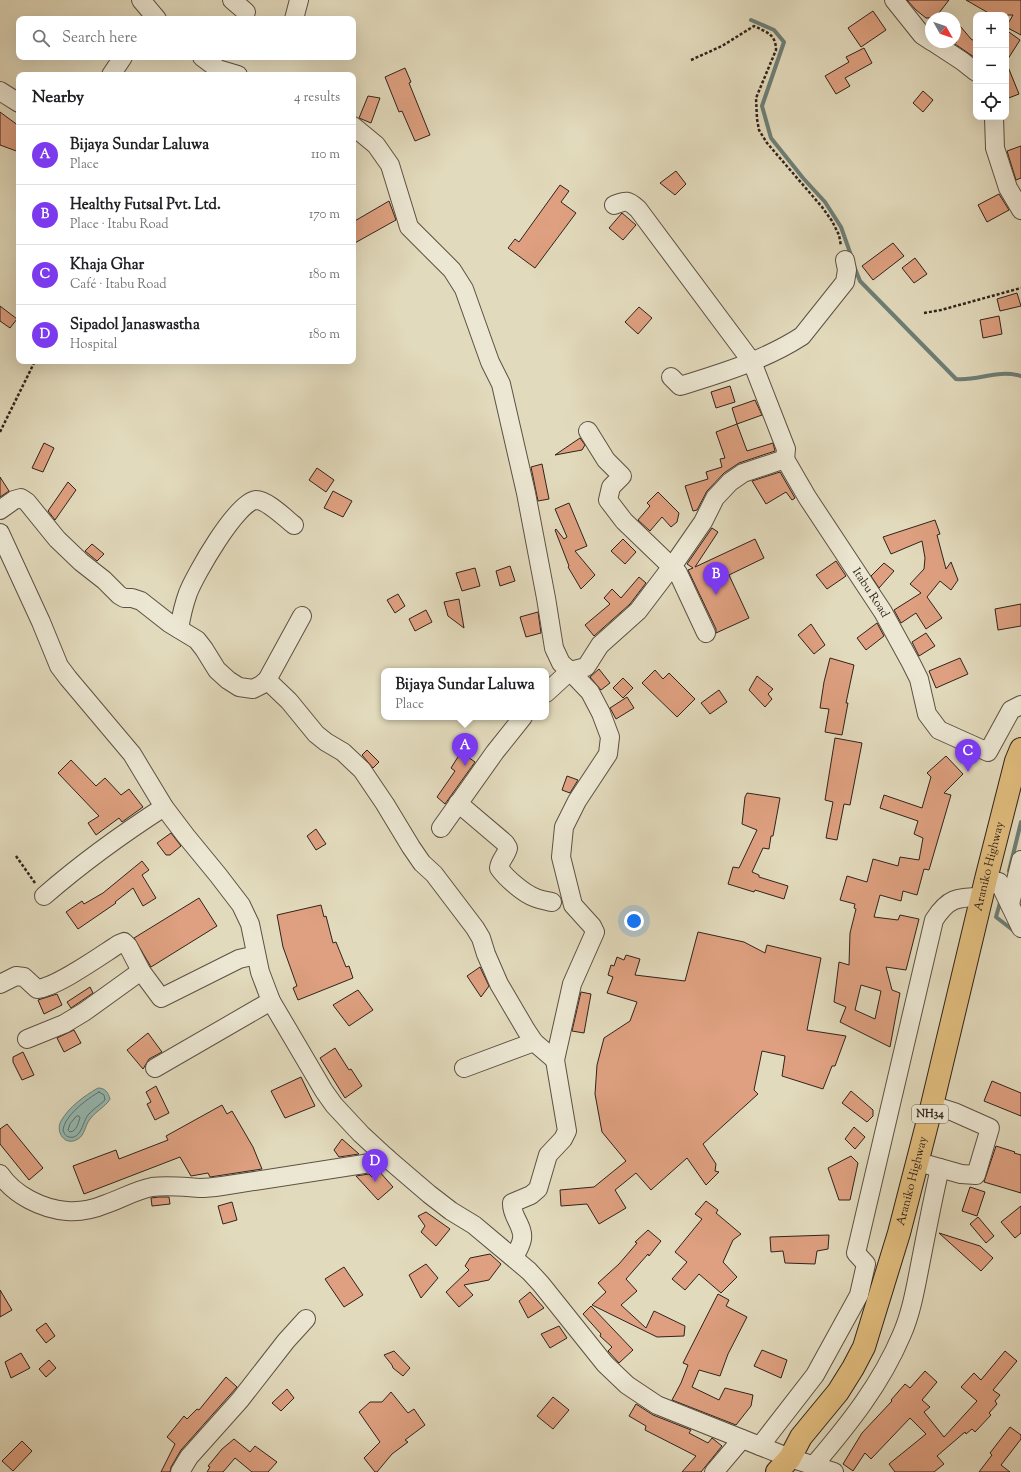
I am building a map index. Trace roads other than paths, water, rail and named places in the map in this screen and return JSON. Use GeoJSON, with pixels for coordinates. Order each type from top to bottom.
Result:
{"type":"FeatureCollection","features":[{"type":"Feature","properties":{"kind":"highway","name":"Araniko Highway"},"geometry":{"type":"LineString","coordinates":[[798,1466],[802,1437],[838,1392],[864,1347],[899,1233],[918,1162],[984,888],[1016,762],[1021,749]]}},
{"type":"Feature","properties":{"kind":"street"},"geometry":{"type":"LineString","coordinates":[[232,0],[246,12]]}},
{"type":"Feature","properties":{"kind":"street"},"geometry":{"type":"LineString","coordinates":[[295,16],[298,0]]}},
{"type":"Feature","properties":{"kind":"street"},"geometry":{"type":"LineString","coordinates":[[894,0],[925,37]]}},
{"type":"Feature","properties":{"kind":"street"},"geometry":{"type":"LineString","coordinates":[[942,48],[973,70]]}},
{"type":"Feature","properties":{"kind":"street"},"geometry":{"type":"LineString","coordinates":[[113,72],[121,60]]}},
{"type":"Feature","properties":{"kind":"street"},"geometry":{"type":"LineString","coordinates":[[206,60],[218,69],[228,72]]}},
{"type":"Feature","properties":{"kind":"street"},"geometry":{"type":"LineString","coordinates":[[0,91],[16,101]]}},
{"type":"Feature","properties":{"kind":"street"},"geometry":{"type":"LineString","coordinates":[[994,120],[995,148],[1008,188],[1021,210]]}},
{"type":"Feature","properties":{"kind":"street"},"geometry":{"type":"LineString","coordinates":[[356,128],[376,145],[390,165],[410,227],[452,270],[464,289],[490,362],[501,384],[526,494],[554,648],[561,663],[570,670],[590,692],[601,713],[610,737],[608,754],[577,801],[564,828],[561,857],[573,905],[592,926],[595,932],[572,984],[555,1060],[567,1131],[563,1139],[548,1155],[538,1189],[531,1195],[512,1204],[511,1209],[521,1228],[522,1240],[514,1257]]}},
{"type":"Feature","properties":{"kind":"street"},"geometry":{"type":"LineString","coordinates":[[549,690],[570,670],[586,666],[600,645],[638,611],[703,522],[714,498],[730,482],[743,474],[785,459],[786,448],[752,362],[638,209],[630,202],[624,201],[614,205]]}},
{"type":"Feature","properties":{"kind":"street"},"geometry":{"type":"LineString","coordinates":[[672,377],[680,386],[752,362],[802,336],[845,282],[847,270],[845,260]]}},
{"type":"Feature","properties":{"kind":"street"},"geometry":{"type":"LineString","coordinates":[[588,431],[606,460],[628,471],[611,486],[608,500],[624,521],[654,548],[678,573],[706,632]]}},
{"type":"Feature","properties":{"kind":"street","name":"Itabu Road"},"geometry":{"type":"LineString","coordinates":[[785,459],[807,497],[883,612],[919,679],[927,714],[939,730],[988,752],[1011,710],[1021,705]]}},
{"type":"Feature","properties":{"kind":"street"},"geometry":{"type":"LineString","coordinates":[[0,510],[14,500],[21,498],[27,502],[61,543],[81,562],[104,580],[119,595],[124,598],[132,598],[141,601],[169,623],[197,640],[204,648],[217,670],[239,687],[253,689],[267,680],[302,616]]}},
{"type":"Feature","properties":{"kind":"street"},"geometry":{"type":"LineString","coordinates":[[179,629],[183,609],[195,577],[228,526],[246,504],[255,500],[263,502],[294,525]]}},
{"type":"Feature","properties":{"kind":"street"},"geometry":{"type":"LineString","coordinates":[[0,533],[60,666],[68,678],[132,754],[164,807],[241,905],[250,924],[260,972],[271,1001],[324,1091],[334,1105],[361,1134],[387,1158],[450,1211],[474,1224],[514,1257],[541,1284],[604,1364],[627,1385],[657,1405],[760,1446],[798,1466],[834,1472]]}},
{"type":"Feature","properties":{"kind":"street"},"geometry":{"type":"LineString","coordinates":[[267,680],[294,707],[316,734],[343,752],[362,770],[385,804],[411,848],[422,863],[434,874],[475,928],[481,938],[499,984],[534,1042],[555,1060]]}},
{"type":"Feature","properties":{"kind":"street"},"geometry":{"type":"LineString","coordinates":[[441,828],[495,752],[521,720]]}},
{"type":"Feature","properties":{"kind":"street"},"geometry":{"type":"LineString","coordinates":[[458,804],[505,842],[508,848],[506,854],[500,862],[499,868],[502,873],[525,892],[536,898],[552,902]]}},
{"type":"Feature","properties":{"kind":"street"},"geometry":{"type":"LineString","coordinates":[[44,896],[106,846],[164,807]]}},
{"type":"Feature","properties":{"kind":"street"},"geometry":{"type":"LineString","coordinates":[[1010,904],[1021,860]]}},
{"type":"Feature","properties":{"kind":"street"},"geometry":{"type":"LineString","coordinates":[[760,1446],[815,1375],[859,1295],[866,1264],[856,1253],[934,920],[942,907],[953,900],[965,897],[999,882],[1021,928]]}},
{"type":"Feature","properties":{"kind":"street"},"geometry":{"type":"LineString","coordinates":[[0,984],[16,976],[24,977],[37,989],[44,988],[124,942],[128,946],[141,971],[161,998],[239,959],[256,955]]}},
{"type":"Feature","properties":{"kind":"street"},"geometry":{"type":"LineString","coordinates":[[27,1039],[64,1024],[84,1012],[141,971]]}},
{"type":"Feature","properties":{"kind":"street"},"geometry":{"type":"LineString","coordinates":[[155,1068],[271,1001]]}},
{"type":"Feature","properties":{"kind":"street"},"geometry":{"type":"LineString","coordinates":[[464,1068],[534,1042]]}},
{"type":"Feature","properties":{"kind":"street"},"geometry":{"type":"LineString","coordinates":[[918,1162],[961,1174],[976,1175],[990,1128],[954,1112],[932,1105]]}},
{"type":"Feature","properties":{"kind":"street"},"geometry":{"type":"LineString","coordinates":[[0,1174],[4,1180],[25,1197],[46,1206],[68,1211],[86,1210],[105,1205],[151,1187],[174,1186],[202,1188],[222,1186],[364,1164],[387,1158]]}},
{"type":"Feature","properties":{"kind":"street"},"geometry":{"type":"LineString","coordinates":[[798,1466],[847,1427],[870,1395],[889,1362],[903,1333],[913,1300],[940,1168]]}},
{"type":"Feature","properties":{"kind":"street"},"geometry":{"type":"LineString","coordinates":[[180,1472],[189,1457],[240,1400],[286,1341],[306,1320]]}},
{"type":"Feature","properties":{"kind":"street"},"geometry":{"type":"LineString","coordinates":[[714,1472],[742,1439]]}},
{"type":"Feature","properties":{"kind":"water"},"geometry":{"type":"Polygon","coordinates":[[[98,1088],[106,1091],[110,1099],[90,1119],[84,1132],[78,1139],[73,1141],[65,1140],[60,1134],[59,1130],[59,1125],[64,1116],[77,1102],[98,1088]]]}},
{"type":"Feature","properties":{"kind":"waterway"},"geometry":{"type":"LineString","coordinates":[[751,20],[774,30],[784,42],[762,106],[771,138],[803,178],[825,202],[841,227],[852,258]]}},
{"type":"Feature","properties":{"kind":"waterway"},"geometry":{"type":"LineString","coordinates":[[854,266],[860,281],[956,379],[996,374],[1012,374],[1021,376]]}},
{"type":"Feature","properties":{"kind":"waterway"},"geometry":{"type":"LineString","coordinates":[[1009,871],[1021,822]]}},
{"type":"Feature","properties":{"kind":"waterway"},"geometry":{"type":"LineString","coordinates":[[1001,899],[996,917],[1014,931]]}},
{"type":"Feature","properties":{"kind":"place","name":"Healthy Futsal Pvt. Ltd."},"geometry":{"type":"Point","coordinates":[716,595]}},
{"type":"Feature","properties":{"kind":"place","name":"Bijaya Sundar Laluwa"},"geometry":{"type":"Point","coordinates":[465,766]}},
{"type":"Feature","properties":{"kind":"place","name":"Khaja Ghar"},"geometry":{"type":"Point","coordinates":[968,772]}},
{"type":"Feature","properties":{"kind":"place","name":"Sipadol Janaswastha"},"geometry":{"type":"Point","coordinates":[375,1182]}}]}
